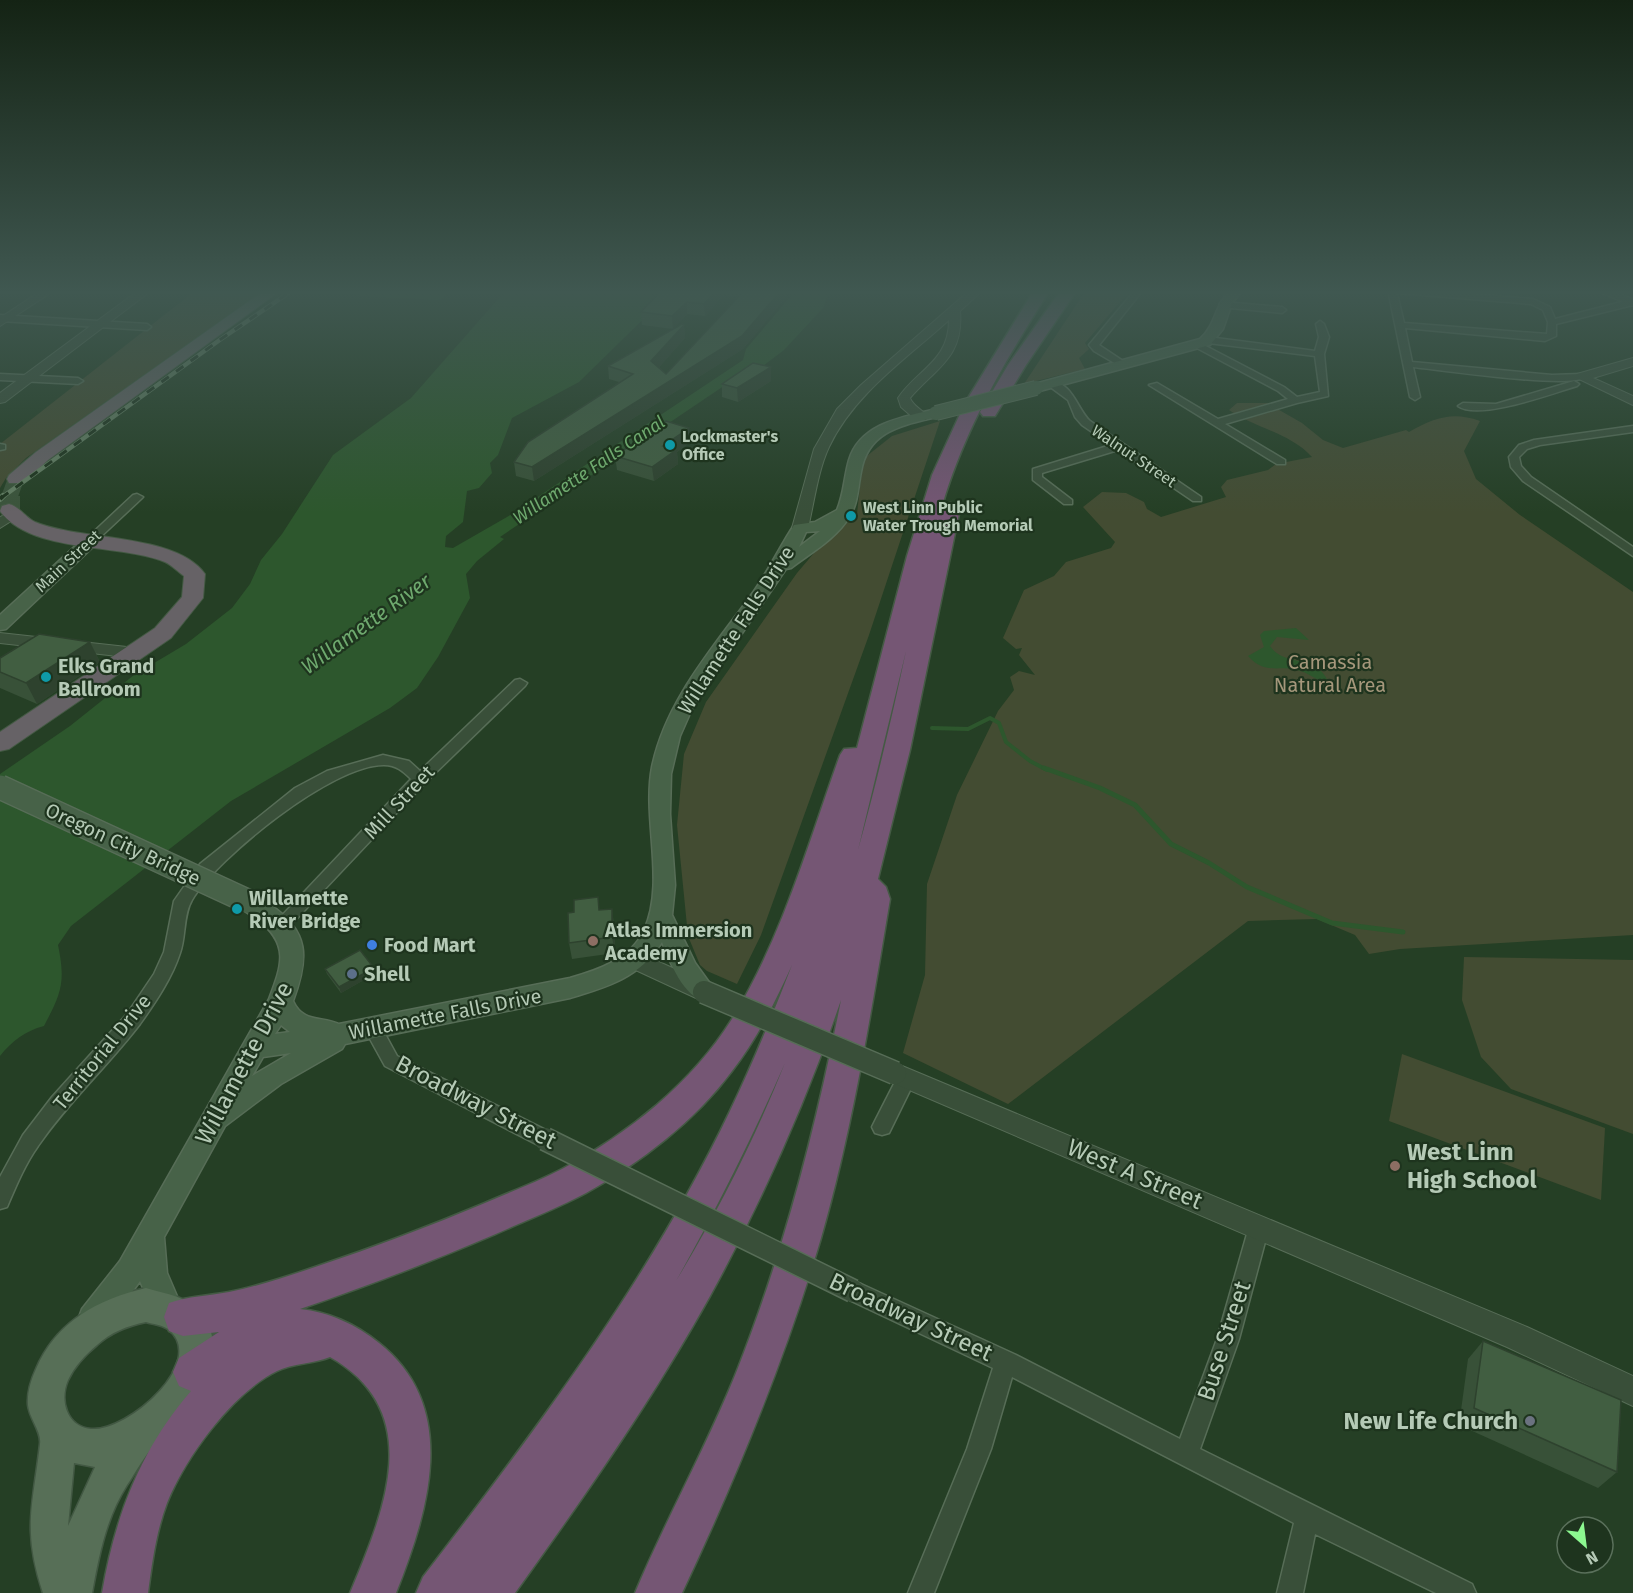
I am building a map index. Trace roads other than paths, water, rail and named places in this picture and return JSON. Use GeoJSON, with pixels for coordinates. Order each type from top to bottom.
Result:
{"type":"FeatureCollection","features":[{"type":"Feature","properties":{"kind":"highway"},"geometry":{"type":"LineString","coordinates":[[16,479],[42,456],[170,364]]}},
{"type":"Feature","properties":{"kind":"highway"},"geometry":{"type":"LineString","coordinates":[[439,1593],[565,1422],[629,1326],[670,1259],[740,1126],[772,1054],[813,951],[842,863],[911,578],[942,474],[966,419],[996,364]]}},
{"type":"Feature","properties":{"kind":"highway"},"geometry":{"type":"LineString","coordinates":[[488,1593],[566,1487],[669,1329],[742,1197],[784,1104],[822,1008],[866,868],[899,740],[940,546],[955,492],[988,414],[1017,364]]}},
{"type":"Feature","properties":{"kind":"highway"},"geometry":{"type":"LineString","coordinates":[[0,743],[163,633],[185,611],[195,589],[194,576],[187,565],[167,554],[39,532],[7,517]]}},
{"type":"Feature","properties":{"kind":"highway"},"geometry":{"type":"LineString","coordinates":[[175,1312],[210,1316],[238,1311],[377,1264],[479,1223],[573,1181],[662,1122],[720,1062],[740,1033],[767,985],[800,903],[868,712],[896,645]]}},
{"type":"Feature","properties":{"kind":"highway"},"geometry":{"type":"LineString","coordinates":[[658,1593],[688,1533],[745,1403],[803,1234],[838,1090],[863,966],[874,899],[866,868]]}},
{"type":"Feature","properties":{"kind":"highway"},"geometry":{"type":"LineString","coordinates":[[193,1372],[226,1349],[269,1331],[295,1327],[337,1339],[368,1358],[387,1377],[399,1399],[407,1422],[406,1497],[394,1544],[372,1593]]}},
{"type":"Feature","properties":{"kind":"highway"},"geometry":{"type":"LineString","coordinates":[[125,1593],[133,1543],[147,1499],[168,1456],[211,1397],[237,1372],[261,1356],[296,1343],[337,1339]]}},
{"type":"Feature","properties":{"kind":"main road"},"geometry":{"type":"LineString","coordinates":[[780,568],[830,529],[844,513],[861,445],[879,432],[929,415],[1123,365]]}},
{"type":"Feature","properties":{"kind":"main road"},"geometry":{"type":"LineString","coordinates":[[800,528],[819,526],[844,513]]}},
{"type":"Feature","properties":{"kind":"main road","name":"Willamette Falls Drive"},"geometry":{"type":"LineString","coordinates":[[255,1048],[361,1031],[596,981],[617,973],[635,960],[652,939],[661,915],[659,796],[663,763],[671,733],[696,685],[780,568],[800,528]]}},
{"type":"Feature","properties":{"kind":"main road","name":"Main Street"},"geometry":{"type":"LineString","coordinates":[[0,625],[90,541]]}},
{"type":"Feature","properties":{"kind":"main road","name":"Oregon City Bridge"},"geometry":{"type":"LineString","coordinates":[[0,787],[247,901],[281,924]]}},
{"type":"Feature","properties":{"kind":"main road"},"geometry":{"type":"LineString","coordinates":[[661,915],[686,968],[704,992]]}},
{"type":"Feature","properties":{"kind":"main road","name":"Willamette Drive"},"geometry":{"type":"LineString","coordinates":[[79,1337],[130,1271],[281,1001],[292,970],[293,954],[288,933],[281,924]]}},
{"type":"Feature","properties":{"kind":"main road"},"geometry":{"type":"LineString","coordinates":[[281,1001],[285,1014],[295,1024],[306,1028],[361,1031]]}},
{"type":"Feature","properties":{"kind":"main road"},"geometry":{"type":"LineString","coordinates":[[214,1121],[272,1076],[361,1031]]}},
{"type":"Feature","properties":{"kind":"main road"},"geometry":{"type":"LineString","coordinates":[[150,1233],[152,1275],[175,1312],[193,1331],[197,1350],[193,1372],[182,1395],[164,1416],[141,1433],[118,1443],[96,1448],[76,1446],[60,1437],[49,1422],[46,1402],[50,1379],[62,1357],[79,1337],[100,1320],[124,1310],[146,1305],[175,1312]]}},
{"type":"Feature","properties":{"kind":"main road"},"geometry":{"type":"LineString","coordinates":[[72,1593],[86,1524],[117,1464],[141,1433]]}},
{"type":"Feature","properties":{"kind":"main road"},"geometry":{"type":"LineString","coordinates":[[60,1437],[52,1486],[50,1518],[51,1556],[63,1593]]}},
{"type":"Feature","properties":{"kind":"street"},"geometry":{"type":"LineString","coordinates":[[0,399],[47,364]]}},
{"type":"Feature","properties":{"kind":"street","name":"Willamette Falls Drive"},"geometry":{"type":"LineString","coordinates":[[800,528],[821,449],[842,412],[892,364]]}},
{"type":"Feature","properties":{"kind":"street"},"geometry":{"type":"LineString","coordinates":[[929,415],[906,404],[904,398],[938,364]]}},
{"type":"Feature","properties":{"kind":"street"},"geometry":{"type":"LineString","coordinates":[[1240,364],[1295,400]]}},
{"type":"Feature","properties":{"kind":"street"},"geometry":{"type":"LineString","coordinates":[[1216,423],[1295,400],[1325,394],[1321,364]]}},
{"type":"Feature","properties":{"kind":"street"},"geometry":{"type":"LineString","coordinates":[[1408,364],[1415,397]]}},
{"type":"Feature","properties":{"kind":"street"},"geometry":{"type":"LineString","coordinates":[[1411,364],[1552,378],[1581,377],[1625,364]]}},
{"type":"Feature","properties":{"kind":"street"},"geometry":{"type":"LineString","coordinates":[[0,377],[78,381]]}},
{"type":"Feature","properties":{"kind":"street"},"geometry":{"type":"LineString","coordinates":[[1581,377],[1633,401]]}},
{"type":"Feature","properties":{"kind":"street"},"geometry":{"type":"LineString","coordinates":[[1463,406],[1496,407],[1576,383],[1581,377]]}},
{"type":"Feature","properties":{"kind":"street","name":"Walnut Street"},"geometry":{"type":"LineString","coordinates":[[1052,384],[1072,398],[1080,417],[1197,499]]}},
{"type":"Feature","properties":{"kind":"street"},"geometry":{"type":"LineString","coordinates":[[1154,385],[1281,462]]}},
{"type":"Feature","properties":{"kind":"street"},"geometry":{"type":"LineString","coordinates":[[1633,429],[1538,442],[1523,447],[1514,457],[1516,467],[1527,479],[1633,552]]}},
{"type":"Feature","properties":{"kind":"street"},"geometry":{"type":"LineString","coordinates":[[1068,502],[1037,478],[1040,468],[1119,446]]}},
{"type":"Feature","properties":{"kind":"street","name":"Main Street"},"geometry":{"type":"LineString","coordinates":[[90,541],[137,497]]}},
{"type":"Feature","properties":{"kind":"street"},"geometry":{"type":"LineString","coordinates":[[0,638],[136,653]]}},
{"type":"Feature","properties":{"kind":"street","name":"Mill Street"},"geometry":{"type":"LineString","coordinates":[[281,924],[323,884],[420,779],[520,683]]}},
{"type":"Feature","properties":{"kind":"street","name":"Territorial Drive"},"geometry":{"type":"LineString","coordinates":[[0,1200],[30,1141],[59,1103],[133,1018],[161,977],[172,952],[182,902],[206,868],[300,792],[332,774],[383,760],[404,764],[420,779]]}},
{"type":"Feature","properties":{"kind":"street","name":"West A Street"},"geometry":{"type":"LineString","coordinates":[[635,960],[704,992],[1517,1337],[1633,1391]]}},
{"type":"Feature","properties":{"kind":"street","name":"Broadway Street"},"geometry":{"type":"LineString","coordinates":[[361,1031],[391,1061],[853,1291],[1006,1362],[1307,1517],[1463,1593]]}},
{"type":"Feature","properties":{"kind":"street"},"geometry":{"type":"LineString","coordinates":[[882,1127],[901,1075]]}},
{"type":"Feature","properties":{"kind":"street","name":"Buse Street"},"geometry":{"type":"LineString","coordinates":[[1186,1455],[1228,1339],[1259,1227]]}},
{"type":"Feature","properties":{"kind":"street"},"geometry":{"type":"LineString","coordinates":[[921,1593],[980,1449],[1006,1362]]}},
{"type":"Feature","properties":{"kind":"street"},"geometry":{"type":"LineString","coordinates":[[1290,1593],[1307,1517]]}},
{"type":"Feature","properties":{"kind":"water"},"geometry":{"type":"Polygon","coordinates":[[[441,364],[597,364],[579,382],[512,418],[498,455],[490,463],[492,473],[479,488],[467,491],[463,522],[446,536],[445,547],[453,548],[512,514],[736,364],[765,364],[746,371],[500,537],[504,539],[477,561],[466,574],[470,598],[438,657],[417,688],[390,708],[231,801],[71,926],[58,945],[62,979],[58,996],[44,1026],[19,1037],[0,1056],[0,774],[70,726],[134,675],[186,644],[232,608],[250,584],[261,560],[282,534],[333,455],[411,398],[441,364]]]}},
{"type":"Feature","properties":{"kind":"water"},"geometry":{"type":"Polygon","coordinates":[[[1296,628],[1309,640],[1277,637],[1270,646],[1284,657],[1316,667],[1328,681],[1324,682],[1297,670],[1260,666],[1248,656],[1264,647],[1260,635],[1264,631],[1296,628]]]}},
{"type":"Feature","properties":{"kind":"waterway"},"geometry":{"type":"LineString","coordinates":[[932,728],[968,729],[990,718],[999,723],[1006,742],[1030,761],[1047,770]]}},
{"type":"Feature","properties":{"kind":"waterway"},"geometry":{"type":"LineString","coordinates":[[1044,768],[1100,788],[1135,805],[1171,844],[1209,863],[1247,887],[1332,923],[1403,932]]}},
{"type":"Feature","properties":{"kind":"tunnel"},"geometry":{"type":"LineString","coordinates":[[9,498],[16,479]]}},
{"type":"Feature","properties":{"kind":"tunnel"},"geometry":{"type":"LineString","coordinates":[[9,498],[9,510]]}},
{"type":"Feature","properties":{"kind":"railway"},"geometry":{"type":"LineString","coordinates":[[1,498],[186,364]]}},
{"type":"Feature","properties":{"kind":"place","name":"Lockmaster's Office"},"geometry":{"type":"Point","coordinates":[670,445]}},
{"type":"Feature","properties":{"kind":"place","name":"West Linn Public Water Trough Memorial"},"geometry":{"type":"Point","coordinates":[851,516]}},
{"type":"Feature","properties":{"kind":"place","name":"Elks Grand Ballroom"},"geometry":{"type":"Point","coordinates":[46,677]}},
{"type":"Feature","properties":{"kind":"place","name":"Willamette River Bridge"},"geometry":{"type":"Point","coordinates":[237,909]}},
{"type":"Feature","properties":{"kind":"place","name":"Atlas Immersion Academy"},"geometry":{"type":"Point","coordinates":[593,941]}},
{"type":"Feature","properties":{"kind":"place","name":"Food Mart"},"geometry":{"type":"Point","coordinates":[372,945]}},
{"type":"Feature","properties":{"kind":"place","name":"Shell"},"geometry":{"type":"Point","coordinates":[352,974]}},
{"type":"Feature","properties":{"kind":"place","name":"West Linn High School"},"geometry":{"type":"Point","coordinates":[1395,1166]}},
{"type":"Feature","properties":{"kind":"place","name":"New Life Church"},"geometry":{"type":"Point","coordinates":[1530,1421]}},
{"type":"Feature","properties":{"kind":"water label","name":"Willamette Falls Canal"},"geometry":{"type":"Point","coordinates":[589,470]}},
{"type":"Feature","properties":{"kind":"water label","name":"Willamette River"},"geometry":{"type":"Point","coordinates":[366,624]}},
{"type":"Feature","properties":{"kind":"park label","name":"Camassia Natural Area"},"geometry":{"type":"Point","coordinates":[1330,674]}}]}
